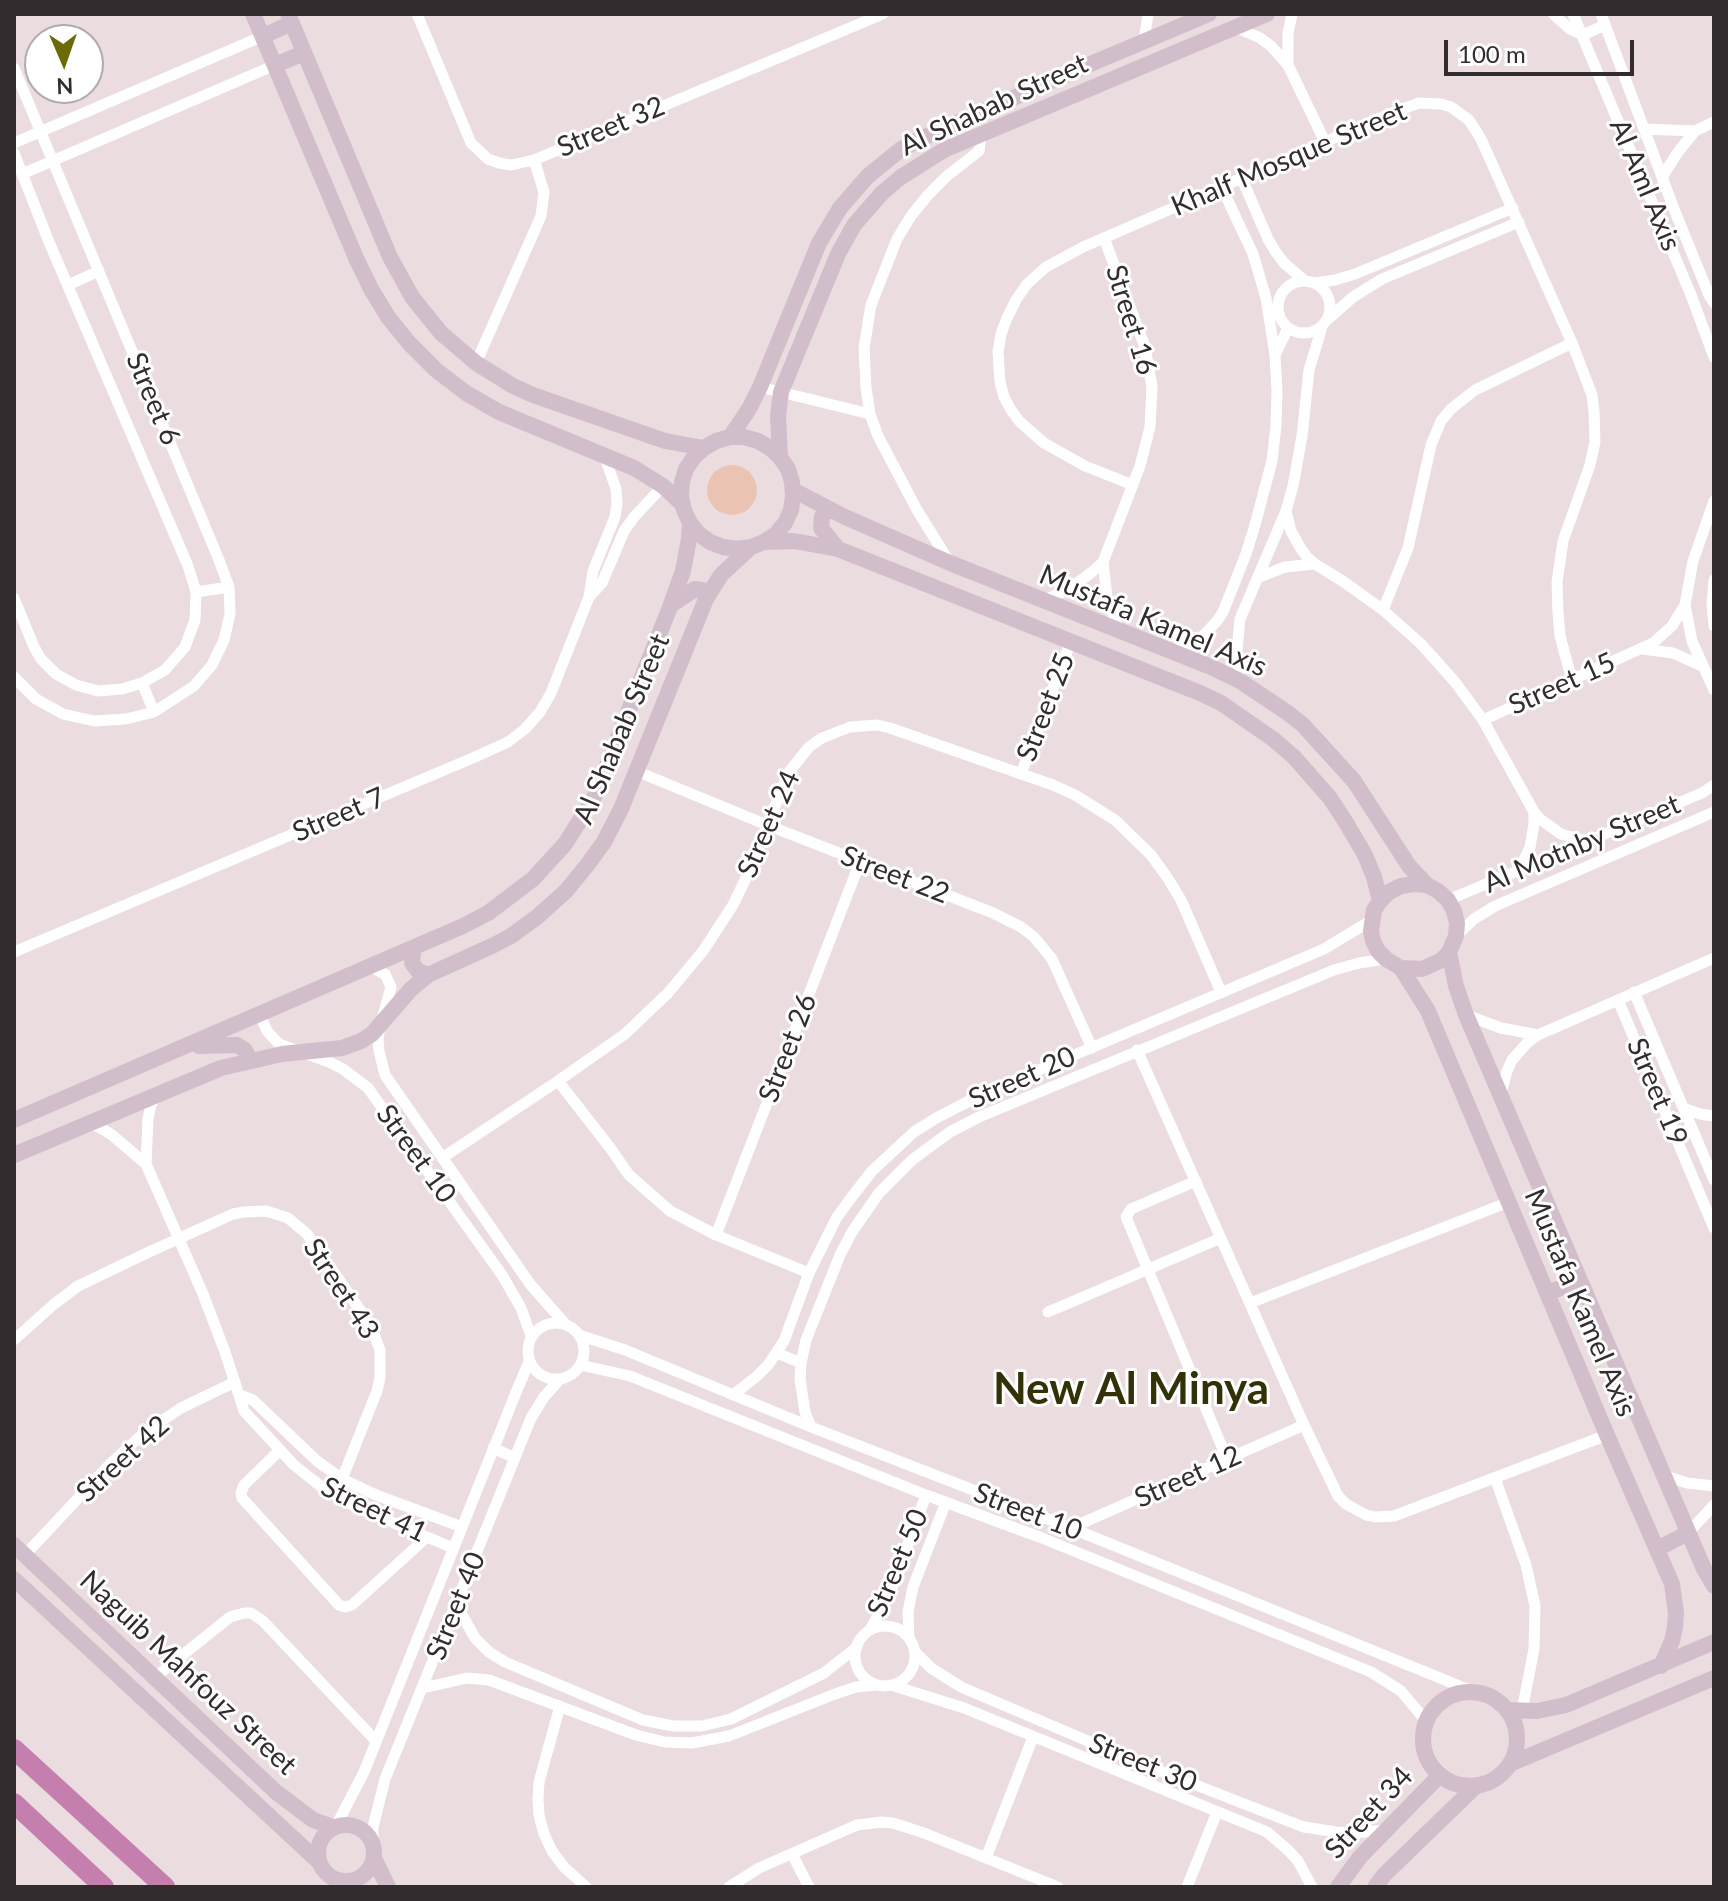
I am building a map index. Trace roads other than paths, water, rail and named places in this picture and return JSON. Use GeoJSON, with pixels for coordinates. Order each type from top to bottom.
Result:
{"type":"FeatureCollection","features":[{"type":"Feature","properties":{"kind":"highway"},"geometry":{"type":"LineString","coordinates":[[14,1749],[165,1887]]}},
{"type":"Feature","properties":{"kind":"highway"},"geometry":{"type":"LineString","coordinates":[[14,1803],[104,1887]]}},
{"type":"Feature","properties":{"kind":"street"},"geometry":{"type":"LineString","coordinates":[[253,14],[356,258],[388,317],[409,343],[436,370],[466,393],[499,412],[634,468],[663,486],[682,504]]}},
{"type":"Feature","properties":{"kind":"street","name":"Street 32"},"geometry":{"type":"LineString","coordinates":[[417,14],[471,143],[488,159],[522,164],[883,14]]}},
{"type":"Feature","properties":{"kind":"street"},"geometry":{"type":"LineString","coordinates":[[1144,41],[1148,14]]}},
{"type":"Feature","properties":{"kind":"street","name":"Al Shabab Street"},"geometry":{"type":"LineString","coordinates":[[780,457],[778,416],[781,392],[830,269],[854,225],[882,193],[944,150],[1267,14]]}},
{"type":"Feature","properties":{"kind":"street"},"geometry":{"type":"LineString","coordinates":[[1288,65],[1288,33],[1292,14]]}},
{"type":"Feature","properties":{"kind":"street"},"geometry":{"type":"LineString","coordinates":[[1553,14],[1570,29],[1583,35],[1603,19]]}},
{"type":"Feature","properties":{"kind":"street","name":"Al Aml Axis"},"geometry":{"type":"LineString","coordinates":[[1573,14],[1714,357]]}},
{"type":"Feature","properties":{"kind":"street","name":"Al Shabab Street"},"geometry":{"type":"LineString","coordinates":[[730,437],[760,387],[819,243],[840,208],[868,176],[900,150],[918,140],[1204,15]]}},
{"type":"Feature","properties":{"kind":"street"},"geometry":{"type":"LineString","coordinates":[[14,143],[263,36],[290,19],[400,278],[434,324],[458,349],[513,386],[555,403],[665,441],[704,448]]}},
{"type":"Feature","properties":{"kind":"street","name":"Al Aml Axis"},"geometry":{"type":"LineString","coordinates":[[1603,19],[1674,209],[1714,303]]}},
{"type":"Feature","properties":{"kind":"street"},"geometry":{"type":"LineString","coordinates":[[1235,27],[1260,38],[1288,65],[1325,142]]}},
{"type":"Feature","properties":{"kind":"street"},"geometry":{"type":"LineString","coordinates":[[22,174],[304,53]]}},
{"type":"Feature","properties":{"kind":"street"},"geometry":{"type":"LineString","coordinates":[[1088,65],[1097,85]]}},
{"type":"Feature","properties":{"kind":"street","name":"Street 6"},"geometry":{"type":"LineString","coordinates":[[14,68],[229,587],[230,614],[224,640],[212,665],[194,686],[154,712]]}},
{"type":"Feature","properties":{"kind":"street","name":"Khalf Mosque Street"},"geometry":{"type":"LineString","coordinates":[[1104,238],[1419,103],[1451,107],[1469,120],[1513,208],[1592,395],[1595,427],[1590,465],[1563,541],[1558,573],[1560,636],[1572,680]]}},
{"type":"Feature","properties":{"kind":"street"},"geometry":{"type":"LineString","coordinates":[[1662,177],[1695,131],[1714,122]]}},
{"type":"Feature","properties":{"kind":"street"},"geometry":{"type":"LineString","coordinates":[[1644,129],[1695,131]]}},
{"type":"Feature","properties":{"kind":"street"},"geometry":{"type":"LineString","coordinates":[[950,563],[878,436],[870,414],[865,378],[865,338],[871,305],[897,239],[928,195],[979,151],[981,135]]}},
{"type":"Feature","properties":{"kind":"street","name":"Street 6"},"geometry":{"type":"LineString","coordinates":[[14,153],[188,566],[196,592],[195,620],[185,647],[165,670],[142,683]]}},
{"type":"Feature","properties":{"kind":"street"},"geometry":{"type":"LineString","coordinates":[[476,363],[541,216],[544,192],[534,160]]}},
{"type":"Feature","properties":{"kind":"street"},"geometry":{"type":"LineString","coordinates":[[1240,681],[1237,650],[1240,619],[1286,511],[1298,461],[1309,370],[1330,313],[1326,292],[1284,263],[1275,251],[1242,179]]}},
{"type":"Feature","properties":{"kind":"street"},"geometry":{"type":"LineString","coordinates":[[1172,651],[1202,637],[1223,612],[1251,540],[1272,461],[1276,426],[1275,355],[1266,298],[1253,254],[1222,188]]}},
{"type":"Feature","properties":{"kind":"street"},"geometry":{"type":"LineString","coordinates":[[1513,208],[1355,274],[1335,280],[1289,285],[1279,299],[1279,315],[1288,328],[1309,333],[1325,323],[1359,292],[1382,279],[1519,222]]}},
{"type":"Feature","properties":{"kind":"street","name":"Street 16"},"geometry":{"type":"LineString","coordinates":[[1041,601],[1068,590],[1103,562],[1133,485],[1150,427],[1150,366],[1138,325],[1104,238],[1057,260],[1027,284],[1001,334],[998,367],[1004,397],[1031,433],[1085,466],[1133,485]]}},
{"type":"Feature","properties":{"kind":"street"},"geometry":{"type":"LineString","coordinates":[[68,285],[99,271]]}},
{"type":"Feature","properties":{"kind":"street"},"geometry":{"type":"LineString","coordinates":[[1266,298],[1278,308]]}},
{"type":"Feature","properties":{"kind":"street"},"geometry":{"type":"LineString","coordinates":[[1275,355],[1288,328]]}},
{"type":"Feature","properties":{"kind":"street"},"geometry":{"type":"LineString","coordinates":[[1383,610],[1408,548],[1431,445],[1441,421],[1462,398],[1475,390],[1572,343]]}},
{"type":"Feature","properties":{"kind":"street"},"geometry":{"type":"LineString","coordinates":[[760,387],[870,414]]}},
{"type":"Feature","properties":{"kind":"street"},"geometry":{"type":"LineString","coordinates":[[544,431],[555,403]]}},
{"type":"Feature","properties":{"kind":"street"},"geometry":{"type":"LineString","coordinates":[[730,437],[744,437],[770,448],[788,469],[793,490],[791,510],[776,534],[758,544],[737,549],[710,542],[699,534],[690,523],[682,504],[682,482],[694,457],[716,441],[730,437]]}},
{"type":"Feature","properties":{"kind":"street","name":"Street 7"},"geometry":{"type":"LineString","coordinates":[[14,952],[508,742],[525,729],[551,693],[589,597],[591,579],[615,517],[616,489],[604,455]]}},
{"type":"Feature","properties":{"kind":"street","name":"Street 7"},"geometry":{"type":"LineString","coordinates":[[589,597],[602,583],[624,531],[663,486]]}},
{"type":"Feature","properties":{"kind":"street","name":"Mustafa Kamel Axis"},"geometry":{"type":"LineString","coordinates":[[793,490],[829,510],[950,563],[1240,681],[1303,725],[1354,781],[1401,855],[1427,885]]}},
{"type":"Feature","properties":{"kind":"street"},"geometry":{"type":"LineString","coordinates":[[1714,501],[1693,561],[1685,605],[1692,641],[1714,690]]}},
{"type":"Feature","properties":{"kind":"street"},"geometry":{"type":"LineString","coordinates":[[829,510],[822,516],[821,528],[838,549]]}},
{"type":"Feature","properties":{"kind":"street"},"geometry":{"type":"LineString","coordinates":[[1286,511],[1295,540],[1315,564],[1383,610],[1438,662],[1483,720],[1534,812],[1546,825],[1561,834],[1586,841]]}},
{"type":"Feature","properties":{"kind":"street","name":"Al Shabab Street"},"geometry":{"type":"LineString","coordinates":[[14,1120],[463,926],[507,900],[533,879],[565,844],[594,798],[670,607],[687,556],[690,523]]}},
{"type":"Feature","properties":{"kind":"street","name":"Mustafa Kamel Axis"},"geometry":{"type":"LineString","coordinates":[[758,544],[794,541],[838,549],[1221,703],[1257,726],[1313,777],[1365,855],[1380,901]]}},
{"type":"Feature","properties":{"kind":"street","name":"Al Shabab Street"},"geometry":{"type":"LineString","coordinates":[[14,1155],[221,1068],[250,1060],[352,1045],[372,1034],[411,989],[428,975],[511,936],[537,917],[566,891],[604,842],[621,809],[706,599],[730,565],[758,544]]}},
{"type":"Feature","properties":{"kind":"street","name":"Street 16"},"geometry":{"type":"LineString","coordinates":[[1103,562],[1107,597],[1119,630]]}},
{"type":"Feature","properties":{"kind":"street"},"geometry":{"type":"LineString","coordinates":[[1259,577],[1285,567],[1315,564]]}},
{"type":"Feature","properties":{"kind":"street"},"geometry":{"type":"LineString","coordinates":[[1714,580],[1714,626]]}},
{"type":"Feature","properties":{"kind":"street"},"geometry":{"type":"LineString","coordinates":[[196,592],[229,587]]}},
{"type":"Feature","properties":{"kind":"street"},"geometry":{"type":"LineString","coordinates":[[670,607],[695,589],[702,590],[706,599]]}},
{"type":"Feature","properties":{"kind":"street"},"geometry":{"type":"LineString","coordinates":[[14,598],[34,647],[56,674],[76,685],[98,691],[142,683],[154,712],[126,719],[94,721],[63,714],[36,699],[14,677]]}},
{"type":"Feature","properties":{"kind":"street","name":"Street 15"},"geometry":{"type":"LineString","coordinates":[[1483,720],[1642,649],[1672,626],[1685,605]]}},
{"type":"Feature","properties":{"kind":"street"},"geometry":{"type":"LineString","coordinates":[[1223,612],[1240,619]]}},
{"type":"Feature","properties":{"kind":"street","name":"Street 25"},"geometry":{"type":"LineString","coordinates":[[1021,774],[1071,641]]}},
{"type":"Feature","properties":{"kind":"street","name":"Street 15"},"geometry":{"type":"LineString","coordinates":[[1642,649],[1673,653],[1702,666]]}},
{"type":"Feature","properties":{"kind":"street"},"geometry":{"type":"LineString","coordinates":[[1200,693],[1211,667]]}},
{"type":"Feature","properties":{"kind":"street","name":"Street 24"},"geometry":{"type":"LineString","coordinates":[[442,1158],[625,1034],[658,1004],[686,973],[733,905],[789,772],[798,759],[822,738],[850,727],[877,725],[890,728],[1053,785],[1096,807],[1132,835],[1167,877],[1181,900],[1221,992]]}},
{"type":"Feature","properties":{"kind":"street","name":"Street 22"},"geometry":{"type":"LineString","coordinates":[[636,771],[998,915],[1021,927],[1052,959],[1092,1048]]}},
{"type":"Feature","properties":{"kind":"street","name":"Al Motnby Street"},"geometry":{"type":"LineString","coordinates":[[1448,900],[1702,793],[1714,785]]}},
{"type":"Feature","properties":{"kind":"street"},"geometry":{"type":"LineString","coordinates":[[1702,793],[1712,812]]}},
{"type":"Feature","properties":{"kind":"street"},"geometry":{"type":"LineString","coordinates":[[1520,869],[1530,847],[1534,812]]}},
{"type":"Feature","properties":{"kind":"street","name":"Al Motnby Street"},"geometry":{"type":"LineString","coordinates":[[1456,936],[1474,919],[1495,906],[1712,812]]}},
{"type":"Feature","properties":{"kind":"street","name":"Street 26"},"geometry":{"type":"LineString","coordinates":[[716,1235],[860,862]]}},
{"type":"Feature","properties":{"kind":"street"},"geometry":{"type":"LineString","coordinates":[[1427,885],[1448,900],[1457,923],[1456,936],[1442,960],[1422,969],[1401,968],[1378,951],[1371,931],[1372,920],[1380,901],[1389,892],[1401,886],[1427,885]]}},
{"type":"Feature","properties":{"kind":"street","name":"Street 20"},"geometry":{"type":"LineString","coordinates":[[733,1395],[757,1376],[777,1353],[790,1329],[809,1273],[837,1217],[892,1151],[914,1132],[938,1117],[1020,1079],[1324,949],[1372,920]]}},
{"type":"Feature","properties":{"kind":"street"},"geometry":{"type":"LineString","coordinates":[[415,947],[412,963],[418,971],[428,975]]}},
{"type":"Feature","properties":{"kind":"street","name":"Mustafa Kamel Axis"},"geometry":{"type":"LineString","coordinates":[[1449,952],[1466,1015],[1688,1533],[1714,1586]]}},
{"type":"Feature","properties":{"kind":"street"},"geometry":{"type":"LineString","coordinates":[[1500,1094],[1512,1060],[1538,1035],[1714,958]]}},
{"type":"Feature","properties":{"kind":"street","name":"Street 20"},"geometry":{"type":"LineString","coordinates":[[811,1427],[801,1396],[801,1363],[806,1340],[840,1255],[860,1218],[879,1193],[912,1160],[971,1120],[1334,970],[1386,959]]}},
{"type":"Feature","properties":{"kind":"street","name":"Street 10"},"geometry":{"type":"LineString","coordinates":[[371,967],[385,974],[391,987],[380,1026],[379,1051],[385,1075],[525,1276],[566,1325]]}},
{"type":"Feature","properties":{"kind":"street","name":"Mustafa Kamel Axis"},"geometry":{"type":"LineString","coordinates":[[1401,968],[1428,1011],[1672,1584],[1676,1613],[1672,1641],[1661,1666]]}},
{"type":"Feature","properties":{"kind":"street","name":"Street 19"},"geometry":{"type":"LineString","coordinates":[[1634,992],[1712,1169]]}},
{"type":"Feature","properties":{"kind":"street","name":"Street 19"},"geometry":{"type":"LineString","coordinates":[[1618,1000],[1714,1228]]}},
{"type":"Feature","properties":{"kind":"street","name":"Street 10"},"geometry":{"type":"LineString","coordinates":[[260,1015],[273,1038],[287,1047],[329,1062],[368,1088],[510,1287],[531,1336]]}},
{"type":"Feature","properties":{"kind":"street"},"geometry":{"type":"LineString","coordinates":[[1466,1015],[1501,1028],[1538,1035]]}},
{"type":"Feature","properties":{"kind":"street"},"geometry":{"type":"LineString","coordinates":[[187,1046],[237,1045],[245,1050],[250,1060]]}},
{"type":"Feature","properties":{"kind":"street"},"geometry":{"type":"LineString","coordinates":[[1137,1050],[1304,1425],[1338,1496],[1346,1504],[1366,1515],[1394,1516],[1607,1435]]}},
{"type":"Feature","properties":{"kind":"street"},"geometry":{"type":"LineString","coordinates":[[368,1088],[385,1075]]}},
{"type":"Feature","properties":{"kind":"street"},"geometry":{"type":"LineString","coordinates":[[1020,1079],[1028,1096]]}},
{"type":"Feature","properties":{"kind":"street"},"geometry":{"type":"LineString","coordinates":[[558,1081],[629,1175],[670,1211],[716,1235],[809,1273]]}},
{"type":"Feature","properties":{"kind":"street","name":"Street 41"},"geometry":{"type":"LineString","coordinates":[[146,1164],[148,1119],[157,1095]]}},
{"type":"Feature","properties":{"kind":"street"},"geometry":{"type":"LineString","coordinates":[[1683,1108],[1714,1116]]}},
{"type":"Feature","properties":{"kind":"street","name":"Street 41"},"geometry":{"type":"LineString","coordinates":[[88,1124],[112,1135],[146,1164],[209,1308],[244,1411],[308,1477],[338,1497],[453,1548]]}},
{"type":"Feature","properties":{"kind":"street"},"geometry":{"type":"LineString","coordinates":[[1196,1181],[1131,1209],[1126,1214],[1126,1220],[1227,1459]]}},
{"type":"Feature","properties":{"kind":"street"},"geometry":{"type":"LineString","coordinates":[[1250,1303],[1509,1202]]}},
{"type":"Feature","properties":{"kind":"street","name":"Street 43"},"geometry":{"type":"LineString","coordinates":[[14,1340],[78,1286],[179,1238],[233,1214],[266,1211],[288,1218],[307,1234],[370,1324],[380,1350],[377,1391],[342,1479]]}},
{"type":"Feature","properties":{"kind":"street"},"geometry":{"type":"LineString","coordinates":[[1048,1312],[1221,1238]]}},
{"type":"Feature","properties":{"kind":"street"},"geometry":{"type":"LineString","coordinates":[[510,1287],[525,1276]]}},
{"type":"Feature","properties":{"kind":"street"},"geometry":{"type":"LineString","coordinates":[[1548,1293],[1580,1280]]}},
{"type":"Feature","properties":{"kind":"street"},"geometry":{"type":"LineString","coordinates":[[547,1324],[566,1325],[579,1335],[584,1350],[580,1365],[568,1376],[553,1379],[539,1374],[529,1362],[527,1353],[531,1336],[547,1324]]}},
{"type":"Feature","properties":{"kind":"street","name":"Street 10"},"geometry":{"type":"LineString","coordinates":[[579,1335],[610,1344],[1477,1693]]}},
{"type":"Feature","properties":{"kind":"street"},"geometry":{"type":"LineString","coordinates":[[777,1353],[801,1363]]}},
{"type":"Feature","properties":{"kind":"street"},"geometry":{"type":"LineString","coordinates":[[642,1381],[651,1361]]}},
{"type":"Feature","properties":{"kind":"street","name":"Street 40"},"geometry":{"type":"LineString","coordinates":[[335,1827],[364,1772],[529,1362]]}},
{"type":"Feature","properties":{"kind":"street","name":"Street 10"},"geometry":{"type":"LineString","coordinates":[[580,1365],[618,1372],[642,1381],[1042,1538],[1371,1672],[1401,1691],[1426,1721]]}},
{"type":"Feature","properties":{"kind":"street","name":"Street 40"},"geometry":{"type":"LineString","coordinates":[[374,1850],[373,1827],[385,1779],[537,1407],[560,1379]]}},
{"type":"Feature","properties":{"kind":"street","name":"Street 42"},"geometry":{"type":"LineString","coordinates":[[19,1550],[145,1432],[181,1408],[235,1382]]}},
{"type":"Feature","properties":{"kind":"street","name":"Street 41"},"geometry":{"type":"LineString","coordinates":[[240,1395],[253,1400],[317,1461],[342,1479],[462,1527]]}},
{"type":"Feature","properties":{"kind":"street","name":"Street 12"},"geometry":{"type":"LineString","coordinates":[[1071,1528],[1304,1425]]}},
{"type":"Feature","properties":{"kind":"street"},"geometry":{"type":"LineString","coordinates":[[493,1448],[515,1458]]}},
{"type":"Feature","properties":{"kind":"street"},"geometry":{"type":"LineString","coordinates":[[280,1450],[244,1485],[242,1498],[339,1605],[352,1605],[427,1537]]}},
{"type":"Feature","properties":{"kind":"street"},"geometry":{"type":"LineString","coordinates":[[1663,1475],[1687,1483],[1714,1486]]}},
{"type":"Feature","properties":{"kind":"street"},"geometry":{"type":"LineString","coordinates":[[1495,1478],[1526,1565],[1535,1606],[1534,1649],[1514,1710],[1516,1751],[1510,1764],[1490,1782],[1463,1786],[1440,1775],[1426,1756],[1423,1733],[1434,1708],[1446,1698],[1461,1693],[1477,1693],[1514,1710],[1552,1709],[1714,1642]]}},
{"type":"Feature","properties":{"kind":"street","name":"Street 50"},"geometry":{"type":"LineString","coordinates":[[869,1631],[889,1596],[926,1495]]}},
{"type":"Feature","properties":{"kind":"street","name":"Street 50"},"geometry":{"type":"LineString","coordinates":[[909,1638],[908,1612],[913,1587],[946,1502]]}},
{"type":"Feature","properties":{"kind":"street"},"geometry":{"type":"LineString","coordinates":[[1657,1549],[1688,1533],[1714,1505]]}},
{"type":"Feature","properties":{"kind":"street"},"geometry":{"type":"LineString","coordinates":[[1042,1538],[1050,1520]]}},
{"type":"Feature","properties":{"kind":"street","name":"Naguib Mahfouz Street"},"geometry":{"type":"LineString","coordinates":[[19,1550],[276,1792],[313,1820],[335,1827]]}},
{"type":"Feature","properties":{"kind":"street","name":"Naguib Mahfouz Street"},"geometry":{"type":"LineString","coordinates":[[14,1579],[319,1862]]}},
{"type":"Feature","properties":{"kind":"street"},"geometry":{"type":"LineString","coordinates":[[423,1688],[467,1678],[489,1680],[636,1735],[665,1742],[705,1741],[729,1736],[856,1687],[900,1682],[915,1661],[909,1638],[891,1627],[879,1627],[864,1635],[857,1647],[833,1668],[731,1719],[702,1726],[673,1726],[643,1720],[496,1657],[481,1645],[456,1604]]}},
{"type":"Feature","properties":{"kind":"street"},"geometry":{"type":"LineString","coordinates":[[154,1678],[230,1617],[251,1613],[263,1621],[376,1741]]}},
{"type":"Feature","properties":{"kind":"street"},"geometry":{"type":"LineString","coordinates":[[857,1647],[859,1670],[876,1685]]}},
{"type":"Feature","properties":{"kind":"street","name":"Street 30"},"geometry":{"type":"LineString","coordinates":[[915,1652],[931,1668],[961,1687],[1142,1764],[1288,1821],[1336,1832],[1386,1829]]}},
{"type":"Feature","properties":{"kind":"street"},"geometry":{"type":"LineString","coordinates":[[506,1685],[514,1666]]}},
{"type":"Feature","properties":{"kind":"street"},"geometry":{"type":"LineString","coordinates":[[1510,1764],[1714,1678]]}},
{"type":"Feature","properties":{"kind":"street"},"geometry":{"type":"LineString","coordinates":[[804,1683],[814,1702]]}},
{"type":"Feature","properties":{"kind":"street","name":"Street 30"},"geometry":{"type":"LineString","coordinates":[[891,1685],[954,1704],[1267,1832],[1298,1861],[1312,1887]]}},
{"type":"Feature","properties":{"kind":"street"},"geometry":{"type":"LineString","coordinates":[[954,1704],[961,1687]]}},
{"type":"Feature","properties":{"kind":"street"},"geometry":{"type":"LineString","coordinates":[[560,1706],[539,1782],[539,1815],[552,1851],[586,1887]]}},
{"type":"Feature","properties":{"kind":"street"},"geometry":{"type":"LineString","coordinates":[[636,1735],[643,1720]]}},
{"type":"Feature","properties":{"kind":"street"},"geometry":{"type":"LineString","coordinates":[[986,1858],[1033,1737]]}},
{"type":"Feature","properties":{"kind":"street"},"geometry":{"type":"LineString","coordinates":[[364,1772],[385,1779]]}},
{"type":"Feature","properties":{"kind":"street","name":"Street 34"},"geometry":{"type":"LineString","coordinates":[[1338,1887],[1360,1857],[1440,1775]]}},
{"type":"Feature","properties":{"kind":"street","name":"Street 34"},"geometry":{"type":"LineString","coordinates":[[1375,1887],[1476,1786]]}},
{"type":"Feature","properties":{"kind":"street"},"geometry":{"type":"LineString","coordinates":[[262,1809],[276,1792]]}},
{"type":"Feature","properties":{"kind":"street"},"geometry":{"type":"LineString","coordinates":[[1187,1887],[1217,1812]]}},
{"type":"Feature","properties":{"kind":"street"},"geometry":{"type":"LineString","coordinates":[[1278,1840],[1288,1821]]}},
{"type":"Feature","properties":{"kind":"street"},"geometry":{"type":"LineString","coordinates":[[729,1887],[759,1868],[857,1825],[882,1822],[914,1830],[1058,1887]]}},
{"type":"Feature","properties":{"kind":"street"},"geometry":{"type":"LineString","coordinates":[[374,1850],[369,1870],[358,1878],[342,1883],[326,1873],[318,1856],[320,1842],[327,1831],[335,1827],[358,1827],[370,1836],[388,1887]]}},
{"type":"Feature","properties":{"kind":"street"},"geometry":{"type":"LineString","coordinates":[[792,1854],[809,1887]]}},
{"type":"Feature","properties":{"kind":"district","name":"New Al Minya"},"geometry":{"type":"Point","coordinates":[1131,1390]}}]}
